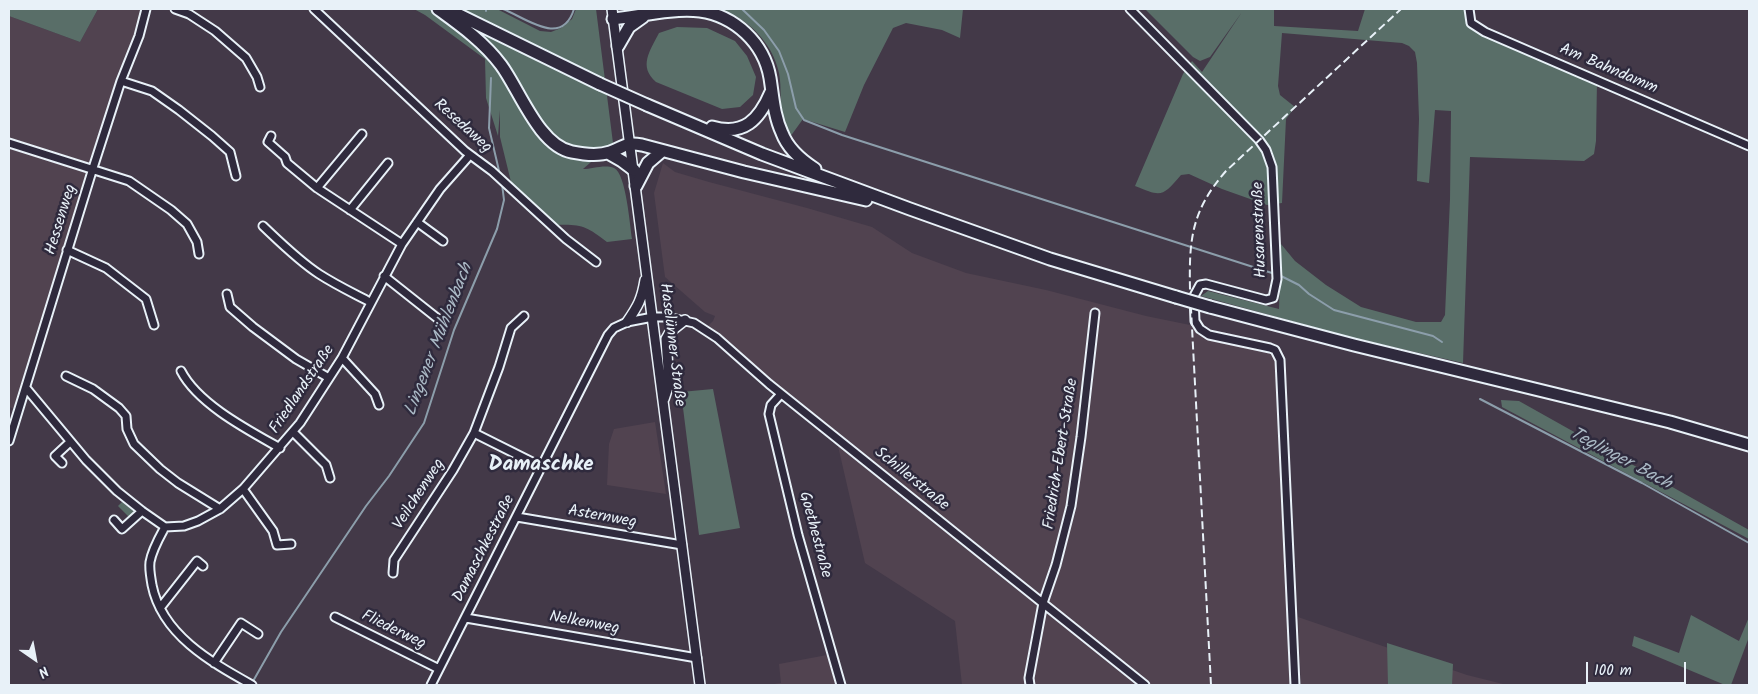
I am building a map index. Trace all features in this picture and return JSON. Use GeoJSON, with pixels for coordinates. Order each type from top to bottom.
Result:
{"type":"FeatureCollection","features":[{"type":"Feature","properties":{"kind":"main road"},"geometry":{"type":"LineString","coordinates":[[438,9],[476,38],[500,64],[539,127],[557,146],[570,152],[608,153],[630,143],[812,188],[910,209]]}},
{"type":"Feature","properties":{"kind":"main road"},"geometry":{"type":"LineString","coordinates":[[445,9],[600,84],[762,154],[910,209],[1080,268],[1210,307],[1354,345],[1670,422],[1749,444]]}},
{"type":"Feature","properties":{"kind":"main road"},"geometry":{"type":"LineString","coordinates":[[612,14],[647,15],[686,11],[701,12],[719,16],[736,24],[752,40],[765,58],[777,120],[788,146],[804,162],[833,181]]}},
{"type":"Feature","properties":{"kind":"main road"},"geometry":{"type":"LineString","coordinates":[[618,46],[629,27],[647,15]]}},
{"type":"Feature","properties":{"kind":"main road"},"geometry":{"type":"LineString","coordinates":[[676,118],[721,130],[742,128],[759,116],[772,91]]}},
{"type":"Feature","properties":{"kind":"main road"},"geometry":{"type":"LineString","coordinates":[[636,186],[648,163],[662,151]]}},
{"type":"Feature","properties":{"kind":"main road"},"geometry":{"type":"LineString","coordinates":[[608,153],[634,170]]}},
{"type":"Feature","properties":{"kind":"street","name":"Hessenweg"},"geometry":{"type":"LineString","coordinates":[[9,441],[93,168],[121,82],[139,36],[146,9]]}},
{"type":"Feature","properties":{"kind":"street"},"geometry":{"type":"LineString","coordinates":[[175,9],[189,14],[215,31],[246,58],[257,77],[260,87]]}},
{"type":"Feature","properties":{"kind":"street","name":"Resedaweg"},"geometry":{"type":"LineString","coordinates":[[314,9],[470,155],[493,172],[566,239],[596,262]]}},
{"type":"Feature","properties":{"kind":"street","name":"Husarenstraße"},"geometry":{"type":"LineString","coordinates":[[1130,9],[1259,140],[1266,150],[1272,167],[1277,279],[1272,299],[1266,300],[1206,284],[1200,285],[1194,296],[1195,322],[1200,329],[1209,335],[1275,350],[1280,360],[1295,685]]}},
{"type":"Feature","properties":{"kind":"street","name":"Am Bahndamm"},"geometry":{"type":"LineString","coordinates":[[1469,9],[1471,23],[1485,32],[1749,146]]}},
{"type":"Feature","properties":{"kind":"street","name":"Haselünner Straße"},"geometry":{"type":"LineString","coordinates":[[612,14],[618,46],[700,685]]}},
{"type":"Feature","properties":{"kind":"street"},"geometry":{"type":"LineString","coordinates":[[121,82],[152,91],[212,136],[230,152],[236,176]]}},
{"type":"Feature","properties":{"kind":"street"},"geometry":{"type":"LineString","coordinates":[[317,188],[362,134]]}},
{"type":"Feature","properties":{"kind":"street"},"geometry":{"type":"LineString","coordinates":[[271,136],[268,142],[285,156],[287,163],[317,188],[402,244]]}},
{"type":"Feature","properties":{"kind":"street"},"geometry":{"type":"LineString","coordinates":[[9,143],[93,168],[129,181],[171,210],[187,224],[196,242],[199,254]]}},
{"type":"Feature","properties":{"kind":"street","name":"Friedlandstraße"},"geometry":{"type":"LineString","coordinates":[[165,527],[184,526],[198,522],[220,509],[243,490],[294,432],[342,358],[402,244],[440,189],[470,155]]}},
{"type":"Feature","properties":{"kind":"street"},"geometry":{"type":"LineString","coordinates":[[350,210],[388,163]]}},
{"type":"Feature","properties":{"kind":"street"},"geometry":{"type":"LineString","coordinates":[[417,222],[443,242]]}},
{"type":"Feature","properties":{"kind":"street"},"geometry":{"type":"LineString","coordinates":[[264,226],[278,242],[317,273],[370,302]]}},
{"type":"Feature","properties":{"kind":"street"},"geometry":{"type":"LineString","coordinates":[[67,250],[106,268],[146,299],[154,325]]}},
{"type":"Feature","properties":{"kind":"street"},"geometry":{"type":"LineString","coordinates":[[627,322],[639,306],[642,298],[646,270]]}},
{"type":"Feature","properties":{"kind":"street"},"geometry":{"type":"LineString","coordinates":[[384,276],[437,318]]}},
{"type":"Feature","properties":{"kind":"street"},"geometry":{"type":"LineString","coordinates":[[227,294],[230,307],[253,327],[296,359],[329,378]]}},
{"type":"Feature","properties":{"kind":"street","name":"Friedrich-Ebert-Straße"},"geometry":{"type":"LineString","coordinates":[[1030,685],[1043,603],[1056,565],[1071,506],[1095,313]]}},
{"type":"Feature","properties":{"kind":"street","name":"Veilchenweg"},"geometry":{"type":"LineString","coordinates":[[393,573],[394,560],[454,470],[474,433],[499,367],[511,328],[524,316]]}},
{"type":"Feature","properties":{"kind":"street","name":"Schillerstraße"},"geometry":{"type":"LineString","coordinates":[[653,317],[667,316],[685,320],[694,323],[717,338],[781,394],[1145,685]]}},
{"type":"Feature","properties":{"kind":"street","name":"Damaschkestraße"},"geometry":{"type":"LineString","coordinates":[[431,685],[608,335],[614,328],[627,322],[653,317]]}},
{"type":"Feature","properties":{"kind":"street"},"geometry":{"type":"LineString","coordinates":[[663,402],[669,384],[666,356],[667,335],[685,320]]}},
{"type":"Feature","properties":{"kind":"street"},"geometry":{"type":"LineString","coordinates":[[342,358],[374,394],[379,405]]}},
{"type":"Feature","properties":{"kind":"street"},"geometry":{"type":"LineString","coordinates":[[181,371],[186,380],[222,413],[280,448]]}},
{"type":"Feature","properties":{"kind":"street"},"geometry":{"type":"LineString","coordinates":[[66,376],[93,389],[119,408],[126,416],[127,429],[134,444],[166,474],[220,509]]}},
{"type":"Feature","properties":{"kind":"street"},"geometry":{"type":"LineString","coordinates":[[26,388],[70,442],[102,476],[142,511],[165,527],[153,550],[150,562],[153,590],[160,608],[187,643],[214,663],[252,685]]}},
{"type":"Feature","properties":{"kind":"street","name":"Goethestraße"},"geometry":{"type":"LineString","coordinates":[[781,394],[771,405],[769,414],[798,535],[841,685]]}},
{"type":"Feature","properties":{"kind":"street"},"geometry":{"type":"LineString","coordinates":[[294,432],[326,465],[330,478]]}},
{"type":"Feature","properties":{"kind":"street"},"geometry":{"type":"LineString","coordinates":[[474,433],[542,467]]}},
{"type":"Feature","properties":{"kind":"street"},"geometry":{"type":"LineString","coordinates":[[62,463],[55,456],[70,442]]}},
{"type":"Feature","properties":{"kind":"street"},"geometry":{"type":"LineString","coordinates":[[243,490],[273,531],[277,545],[291,544]]}},
{"type":"Feature","properties":{"kind":"street"},"geometry":{"type":"LineString","coordinates":[[114,520],[122,529],[142,511]]}},
{"type":"Feature","properties":{"kind":"street","name":"Asternweg"},"geometry":{"type":"LineString","coordinates":[[517,517],[682,545]]}},
{"type":"Feature","properties":{"kind":"street"},"geometry":{"type":"LineString","coordinates":[[160,608],[197,562],[203,566]]}},
{"type":"Feature","properties":{"kind":"street","name":"Fliederweg"},"geometry":{"type":"LineString","coordinates":[[335,617],[439,669]]}},
{"type":"Feature","properties":{"kind":"street","name":"Nelkenweg"},"geometry":{"type":"LineString","coordinates":[[466,618],[697,658]]}},
{"type":"Feature","properties":{"kind":"street"},"geometry":{"type":"LineString","coordinates":[[214,663],[241,622],[258,634]]}},
{"type":"Feature","properties":{"kind":"shaded area"},"geometry":{"type":"Polygon","coordinates":[[[98,9],[147,9],[19,410],[9,407],[9,16],[80,42],[98,9]]]}},
{"type":"Feature","properties":{"kind":"shaded area"},"geometry":{"type":"Polygon","coordinates":[[[663,163],[675,172],[872,227],[912,253],[966,273],[1046,290],[1146,316],[1190,325],[1200,332],[1266,349],[1273,353],[1278,364],[1290,685],[962,685],[955,621],[865,563],[838,446],[705,329],[715,316],[705,312],[665,277],[654,193],[663,163]]]}},
{"type":"Feature","properties":{"kind":"shaded area"},"geometry":{"type":"Polygon","coordinates":[[[655,422],[666,494],[607,485],[609,444],[614,429],[655,422]]]}},
{"type":"Feature","properties":{"kind":"shaded area"},"geometry":{"type":"Polygon","coordinates":[[[1298,617],[1467,675],[1507,685],[1301,685],[1298,617]]]}},
{"type":"Feature","properties":{"kind":"shaded area"},"geometry":{"type":"Polygon","coordinates":[[[827,655],[836,685],[767,685],[781,683],[779,664],[827,655]]]}},
{"type":"Feature","properties":{"kind":"green space"},"geometry":{"type":"Polygon","coordinates":[[[9,9],[98,9],[80,42],[9,16],[9,9]]]}},
{"type":"Feature","properties":{"kind":"green space"},"geometry":{"type":"Polygon","coordinates":[[[414,9],[497,9],[540,31],[551,32],[561,28],[572,19],[576,9],[596,9],[613,143],[583,169],[607,166],[614,168],[618,172],[622,179],[629,212],[632,239],[607,242],[594,232],[583,227],[555,225],[512,186],[500,137],[500,110],[498,136],[486,98],[485,59],[414,9]]]}},
{"type":"Feature","properties":{"kind":"green space"},"geometry":{"type":"Polygon","coordinates":[[[718,9],[963,9],[960,38],[942,30],[906,23],[893,28],[864,85],[845,132],[803,119],[790,137],[784,124],[782,113],[779,73],[771,51],[757,32],[748,24],[718,9]]]}},
{"type":"Feature","properties":{"kind":"green space"},"geometry":{"type":"Polygon","coordinates":[[[1145,9],[1274,9],[1274,26],[1358,31],[1365,9],[1466,9],[1468,21],[1597,81],[1594,154],[1584,161],[1470,157],[1463,363],[1349,337],[1201,296],[1208,291],[1279,309],[1281,244],[1295,261],[1326,285],[1361,307],[1416,322],[1441,322],[1445,315],[1450,199],[1451,111],[1435,110],[1429,183],[1417,181],[1419,119],[1415,52],[1409,46],[1402,43],[1282,33],[1278,86],[1280,95],[1295,107],[1286,119],[1282,203],[1267,205],[1222,189],[1189,174],[1181,175],[1170,188],[1161,193],[1156,193],[1135,186],[1183,74],[1192,61],[1202,72],[1242,12],[1210,57],[1200,61],[1193,57],[1145,9]]]}},
{"type":"Feature","properties":{"kind":"green space"},"geometry":{"type":"Polygon","coordinates":[[[677,27],[707,28],[735,41],[747,56],[756,77],[753,95],[740,107],[722,109],[656,82],[648,70],[647,58],[649,52],[659,33],[677,27]]]}},
{"type":"Feature","properties":{"kind":"green space"},"geometry":{"type":"Polygon","coordinates":[[[713,389],[740,528],[699,535],[681,392],[713,389]]]}},
{"type":"Feature","properties":{"kind":"green space"},"geometry":{"type":"Polygon","coordinates":[[[1501,400],[1519,401],[1749,530],[1749,539],[1502,407],[1501,400]]]}},
{"type":"Feature","properties":{"kind":"green space"},"geometry":{"type":"Polygon","coordinates":[[[122,502],[135,512],[130,518],[118,506],[122,502]]]}},
{"type":"Feature","properties":{"kind":"green space"},"geometry":{"type":"Polygon","coordinates":[[[1691,615],[1739,641],[1749,617],[1749,637],[1731,685],[1725,685],[1632,646],[1634,636],[1679,653],[1691,615]]]}},
{"type":"Feature","properties":{"kind":"green space"},"geometry":{"type":"Polygon","coordinates":[[[1387,643],[1453,664],[1452,685],[1388,685],[1387,643]]]}},
{"type":"Feature","properties":{"kind":"waterway"},"geometry":{"type":"LineString","coordinates":[[503,9],[532,23],[552,29],[561,27],[568,21],[574,9]]}},
{"type":"Feature","properties":{"kind":"waterway"},"geometry":{"type":"LineString","coordinates":[[742,9],[764,30],[779,51],[788,74],[796,108],[804,120],[842,135],[1275,274]]}},
{"type":"Feature","properties":{"kind":"waterway","name":"Lingener Mühlenbach"},"geometry":{"type":"LineString","coordinates":[[491,78],[489,128],[500,175]]}},
{"type":"Feature","properties":{"kind":"waterway","name":"Lingener Mühlenbach"},"geometry":{"type":"LineString","coordinates":[[252,683],[281,632],[424,423],[454,330],[497,229],[504,200],[502,184]]}},
{"type":"Feature","properties":{"kind":"waterway"},"geometry":{"type":"LineString","coordinates":[[1279,275],[1299,285],[1309,294],[1334,310],[1433,336],[1442,342]]}},
{"type":"Feature","properties":{"kind":"waterway","name":"Teglinger Bach"},"geometry":{"type":"LineString","coordinates":[[1480,399],[1642,483],[1749,543]]}},
{"type":"Feature","properties":{"kind":"railway"},"geometry":{"type":"LineString","coordinates":[[1211,685],[1190,290],[1190,256],[1194,227],[1205,199],[1226,171],[1401,9]]}},
{"type":"Feature","properties":{"kind":"district","name":"Damaschke"},"geometry":{"type":"Point","coordinates":[541,466]}}]}
